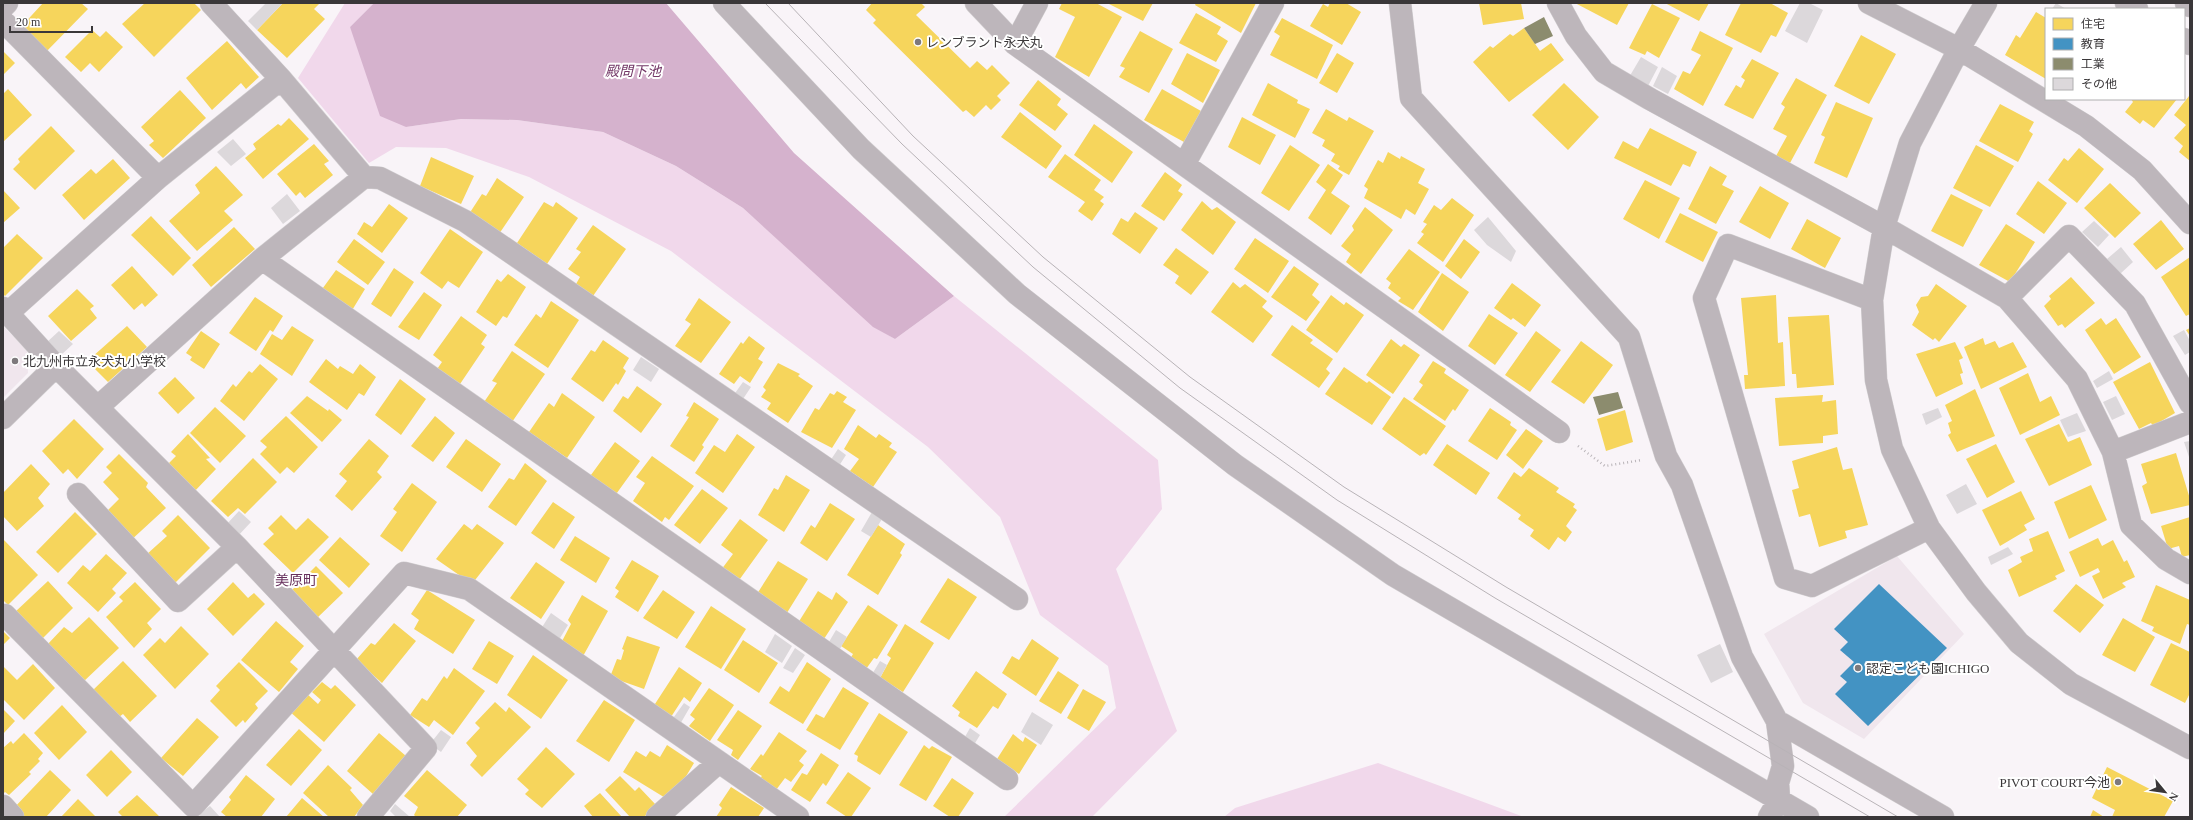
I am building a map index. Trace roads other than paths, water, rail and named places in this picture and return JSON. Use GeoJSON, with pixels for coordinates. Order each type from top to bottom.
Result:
{"type":"FeatureCollection","features":[{"type":"Feature","properties":{"kind":"street"},"geometry":{"type":"LineString","coordinates":[[3,7],[7,3]]}},
{"type":"Feature","properties":{"kind":"street"},"geometry":{"type":"LineString","coordinates":[[211,3],[280,79],[364,177]]}},
{"type":"Feature","properties":{"kind":"street"},"geometry":{"type":"LineString","coordinates":[[724,3],[861,149],[1017,294],[1235,465],[1393,575],[1774,809],[1808,817]]}},
{"type":"Feature","properties":{"kind":"street"},"geometry":{"type":"LineString","coordinates":[[976,3],[1015,44],[1559,432]]}},
{"type":"Feature","properties":{"kind":"street"},"geometry":{"type":"LineString","coordinates":[[1015,44],[1037,3]]}},
{"type":"Feature","properties":{"kind":"street"},"geometry":{"type":"LineString","coordinates":[[1185,164],[1273,3]]}},
{"type":"Feature","properties":{"kind":"street"},"geometry":{"type":"LineString","coordinates":[[1400,3],[1411,98],[1629,337],[1666,456],[1682,485],[1742,657],[1777,721],[1783,766],[1778,783],[1774,809]]}},
{"type":"Feature","properties":{"kind":"street"},"geometry":{"type":"LineString","coordinates":[[1558,3],[1576,36],[1604,72],[1650,99],[1884,227],[2007,298],[2077,379],[2113,452],[2131,525],[2166,559],[2190,573]]}},
{"type":"Feature","properties":{"kind":"street"},"geometry":{"type":"LineString","coordinates":[[1869,3],[1959,49],[2086,126],[2142,170],[2190,223]]}},
{"type":"Feature","properties":{"kind":"street"},"geometry":{"type":"LineString","coordinates":[[1986,3],[1959,49],[1910,143],[1884,227],[1872,300],[1876,380],[1892,450],[1929,528],[1976,592],[2019,643],[2070,684],[2190,748]]}},
{"type":"Feature","properties":{"kind":"street"},"geometry":{"type":"LineString","coordinates":[[2126,3],[2135,8]]}},
{"type":"Feature","properties":{"kind":"street"},"geometry":{"type":"LineString","coordinates":[[2186,3],[2190,6]]}},
{"type":"Feature","properties":{"kind":"street"},"geometry":{"type":"LineString","coordinates":[[3,21],[158,178]]}},
{"type":"Feature","properties":{"kind":"street"},"geometry":{"type":"LineString","coordinates":[[280,79],[158,178],[5,310],[56,366],[237,547],[426,748],[368,817]]}},
{"type":"Feature","properties":{"kind":"street"},"geometry":{"type":"LineString","coordinates":[[98,407],[262,259],[364,177],[380,178],[465,221],[1017,599]]}},
{"type":"Feature","properties":{"kind":"street"},"geometry":{"type":"LineString","coordinates":[[2007,298],[2069,236],[2135,304],[2190,403]]}},
{"type":"Feature","properties":{"kind":"street"},"geometry":{"type":"LineString","coordinates":[[1872,300],[1728,245],[1704,298],[1785,578],[1812,586],[1929,528]]}},
{"type":"Feature","properties":{"kind":"street"},"geometry":{"type":"LineString","coordinates":[[262,259],[1007,779]]}},
{"type":"Feature","properties":{"kind":"street"},"geometry":{"type":"LineString","coordinates":[[3,418],[56,366]]}},
{"type":"Feature","properties":{"kind":"street"},"geometry":{"type":"LineString","coordinates":[[2113,452],[2190,422]]}},
{"type":"Feature","properties":{"kind":"street"},"geometry":{"type":"LineString","coordinates":[[78,494],[178,601],[237,547]]}},
{"type":"Feature","properties":{"kind":"street"},"geometry":{"type":"LineString","coordinates":[[5,615],[193,806],[335,651],[404,573],[469,589],[798,817]]}},
{"type":"Feature","properties":{"kind":"street"},"geometry":{"type":"LineString","coordinates":[[1777,721],[1943,817]]}},
{"type":"Feature","properties":{"kind":"street"},"geometry":{"type":"LineString","coordinates":[[669,814],[719,762]]}},
{"type":"Feature","properties":{"kind":"street"},"geometry":{"type":"LineString","coordinates":[[3,806],[13,817]]}},
{"type":"Feature","properties":{"kind":"water","name":"殿問下池"},"geometry":{"type":"Polygon","coordinates":[[[374,3],[666,3],[794,153],[954,296],[895,339],[873,327],[743,208],[676,166],[603,132],[517,120],[461,119],[406,127],[380,116],[350,27],[374,3]]]}},
{"type":"Feature","properties":{"kind":"tram line"},"geometry":{"type":"LineString","coordinates":[[765,3],[902,144],[1033,267],[1180,388],[1337,500],[1495,598],[1870,817]]}},
{"type":"Feature","properties":{"kind":"tram line"},"geometry":{"type":"LineString","coordinates":[[788,3],[913,136],[1043,257],[1190,377],[1344,487],[1506,587],[1898,817]]}},
{"type":"Feature","properties":{"kind":"place","name":"レンブラント永犬丸"},"geometry":{"type":"Point","coordinates":[918,42]}},
{"type":"Feature","properties":{"kind":"place","name":"北九州市立永犬丸小学校"},"geometry":{"type":"Point","coordinates":[15,361]}},
{"type":"Feature","properties":{"kind":"place","name":"認定こども園ICHIGO"},"geometry":{"type":"Point","coordinates":[1858,668]}},
{"type":"Feature","properties":{"kind":"place","name":"PIVOT COURT今池"},"geometry":{"type":"Point","coordinates":[2118,782]}},
{"type":"Feature","properties":{"kind":"district","name":"美原町"},"geometry":{"type":"Point","coordinates":[296,580]}}]}
